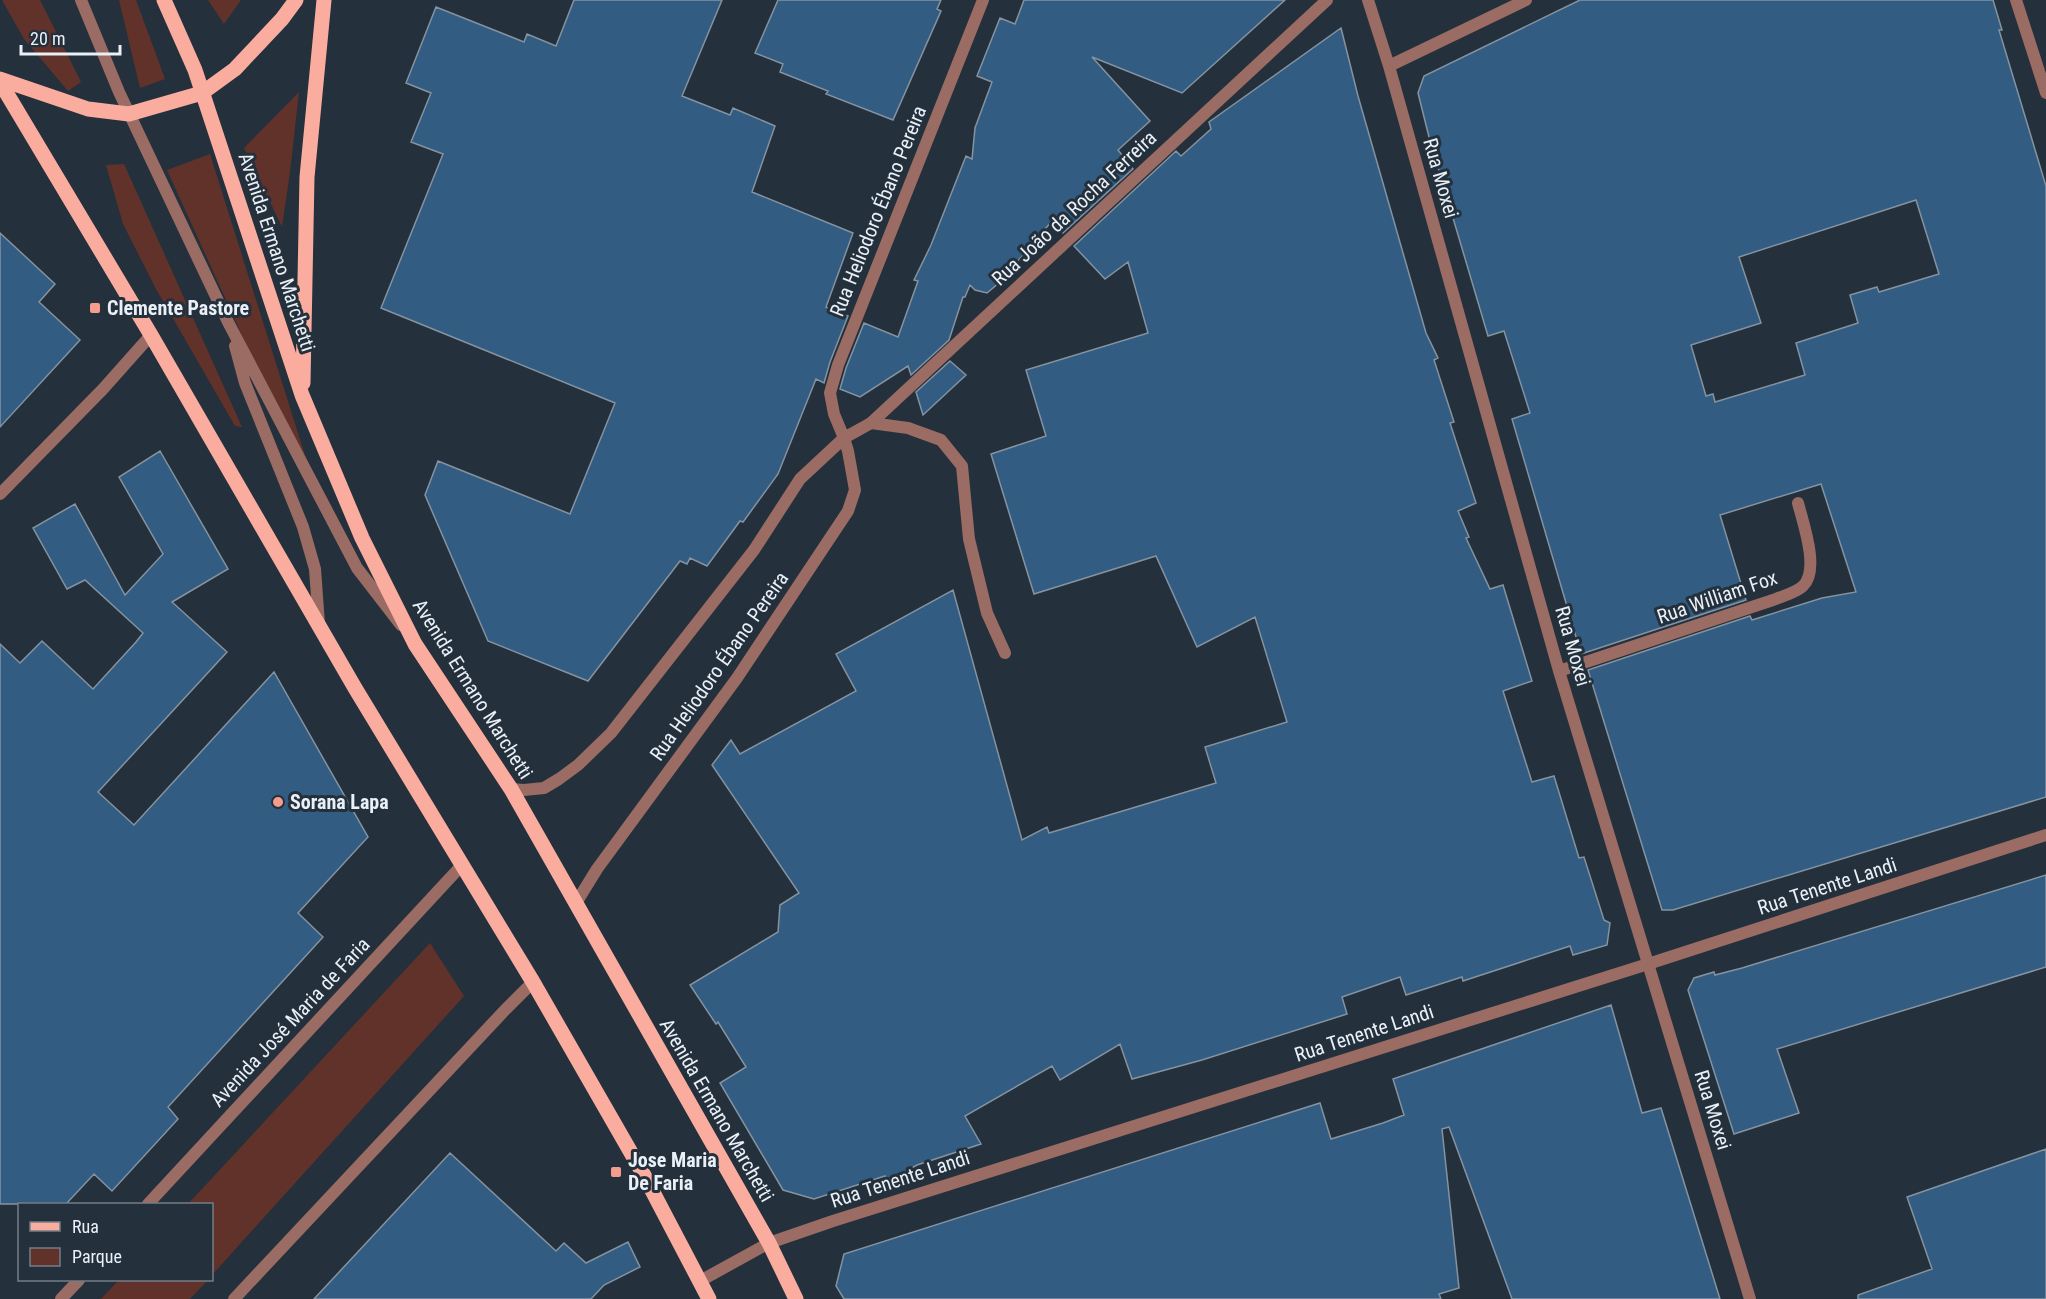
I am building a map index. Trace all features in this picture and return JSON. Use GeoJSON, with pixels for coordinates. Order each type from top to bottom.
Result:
{"type":"FeatureCollection","features":[{"type":"Feature","properties":{"kind":"main road","name":"Avenida Ermano Marchetti"},"geometry":{"type":"LineString","coordinates":[[164,0],[195,70],[302,395],[362,538],[415,645],[511,789],[769,1243],[796,1299]]}},
{"type":"Feature","properties":{"kind":"main road"},"geometry":{"type":"LineString","coordinates":[[0,80],[88,109],[129,114],[202,93],[236,69],[282,19],[296,0]]}},
{"type":"Feature","properties":{"kind":"main road"},"geometry":{"type":"LineString","coordinates":[[302,395],[308,177],[324,0]]}},
{"type":"Feature","properties":{"kind":"main road"},"geometry":{"type":"LineString","coordinates":[[0,80],[319,626],[533,982],[645,1177],[709,1299]]}},
{"type":"Feature","properties":{"kind":"street"},"geometry":{"type":"LineString","coordinates":[[81,0],[129,114],[228,322],[357,568],[415,645]]}},
{"type":"Feature","properties":{"kind":"street","name":"Rua Heliodoro Ébano Pereira"},"geometry":{"type":"LineString","coordinates":[[576,903],[597,869],[737,678],[848,511],[855,490],[849,451],[834,414],[830,393],[838,365],[983,0]]}},
{"type":"Feature","properties":{"kind":"street","name":"Rua João da Rocha Ferreira"},"geometry":{"type":"LineString","coordinates":[[844,438],[871,423],[1327,0]]}},
{"type":"Feature","properties":{"kind":"street","name":"Rua Moxei"},"geometry":{"type":"LineString","coordinates":[[1368,0],[1389,66],[1559,671],[1750,1299]]}},
{"type":"Feature","properties":{"kind":"street"},"geometry":{"type":"LineString","coordinates":[[1389,66],[1526,0]]}},
{"type":"Feature","properties":{"kind":"street"},"geometry":{"type":"LineString","coordinates":[[2016,0],[2046,93]]}},
{"type":"Feature","properties":{"kind":"street"},"geometry":{"type":"LineString","coordinates":[[228,322],[245,383],[303,526],[315,569],[319,626]]}},
{"type":"Feature","properties":{"kind":"street"},"geometry":{"type":"LineString","coordinates":[[0,494],[103,389],[151,335]]}},
{"type":"Feature","properties":{"kind":"street"},"geometry":{"type":"LineString","coordinates":[[871,423],[908,428],[941,440],[962,466],[969,539],[987,613],[1005,653]]}},
{"type":"Feature","properties":{"kind":"street","name":"Rua Heliodoro Ébano Pereira"},"geometry":{"type":"LineString","coordinates":[[511,789],[544,788],[578,765],[611,733],[754,550],[800,479],[844,438]]}},
{"type":"Feature","properties":{"kind":"street","name":"Rua William Fox"},"geometry":{"type":"LineString","coordinates":[[1559,671],[1773,600],[1799,589],[1810,576],[1811,562],[1798,503]]}},
{"type":"Feature","properties":{"kind":"street","name":"Rua Tenente Landi"},"geometry":{"type":"LineString","coordinates":[[699,1281],[769,1243],[844,1217],[2046,836]]}},
{"type":"Feature","properties":{"kind":"street","name":"Avenida José Maria de Faria"},"geometry":{"type":"LineString","coordinates":[[149,1203],[462,865]]}},
{"type":"Feature","properties":{"kind":"street"},"geometry":{"type":"LineString","coordinates":[[234,1299],[533,982]]}},
{"type":"Feature","properties":{"kind":"street"},"geometry":{"type":"LineString","coordinates":[[61,1299],[78,1281]]}},
{"type":"Feature","properties":{"kind":"green space"},"geometry":{"type":"Polygon","coordinates":[[[2,0],[40,0],[81,82],[68,91],[24,39],[2,0]]]}},
{"type":"Feature","properties":{"kind":"green space"},"geometry":{"type":"Polygon","coordinates":[[[119,0],[136,0],[165,79],[140,88],[119,0]]]}},
{"type":"Feature","properties":{"kind":"green space"},"geometry":{"type":"Polygon","coordinates":[[[208,0],[241,0],[224,24],[208,0]]]}},
{"type":"Feature","properties":{"kind":"green space"},"geometry":{"type":"Polygon","coordinates":[[[299,92],[290,172],[282,227],[244,148],[299,92]]]}},
{"type":"Feature","properties":{"kind":"green space"},"geometry":{"type":"Polygon","coordinates":[[[210,154],[309,468],[276,410],[167,170],[210,154]]]}},
{"type":"Feature","properties":{"kind":"green space"},"geometry":{"type":"Polygon","coordinates":[[[124,164],[242,427],[235,426],[156,289],[123,224],[106,165],[124,164]]]}},
{"type":"Feature","properties":{"kind":"green space"},"geometry":{"type":"Polygon","coordinates":[[[430,943],[464,996],[213,1274],[213,1203],[189,1203],[430,943]]]}},
{"type":"Feature","properties":{"kind":"green space"},"geometry":{"type":"Polygon","coordinates":[[[118,1281],[207,1281],[190,1299],[101,1299],[118,1281]]]}},
{"type":"Feature","properties":{"kind":"building"},"geometry":{"type":"Polygon","coordinates":[[[574,0],[722,0],[682,96],[730,115],[733,108],[775,126],[752,192],[853,233],[826,307],[848,316],[824,383],[816,379],[778,474],[707,566],[690,558],[687,564],[680,561],[588,681],[488,641],[425,495],[438,461],[570,514],[615,403],[381,308],[443,154],[411,142],[431,93],[406,83],[436,7],[524,42],[527,34],[556,46],[574,0]]]}},
{"type":"Feature","properties":{"kind":"building"},"geometry":{"type":"Polygon","coordinates":[[[778,0],[941,0],[937,9],[941,11],[893,120],[826,94],[828,91],[780,72],[783,64],[755,53],[778,0]]]}},
{"type":"Feature","properties":{"kind":"building"},"geometry":{"type":"Polygon","coordinates":[[[1024,0],[1285,0],[1182,93],[1092,57],[1150,121],[1118,150],[1133,169],[1063,233],[1052,221],[1000,282],[987,293],[975,290],[970,285],[963,297],[949,340],[911,375],[908,366],[860,397],[840,389],[864,323],[898,337],[918,281],[914,280],[931,245],[966,156],[972,159],[975,128],[992,82],[977,76],[1000,18],[1015,24],[1024,0]]]}},
{"type":"Feature","properties":{"kind":"building"},"geometry":{"type":"Polygon","coordinates":[[[1580,0],[1993,0],[2002,30],[1999,30],[2046,186],[2046,797],[1673,910],[1662,910],[1588,670],[1750,616],[1752,620],[1822,598],[1856,592],[1821,484],[1720,515],[1746,600],[1581,654],[1512,419],[1530,413],[1504,331],[1488,336],[1418,93],[1424,76],[1580,0]],[[1916,200],[1739,257],[1761,323],[1691,345],[1706,396],[1713,394],[1715,402],[1805,375],[1796,343],[1858,323],[1850,295],[1877,287],[1879,292],[1939,274],[1916,200]]]}},
{"type":"Feature","properties":{"kind":"building"},"geometry":{"type":"Polygon","coordinates":[[[1341,28],[1358,96],[1426,333],[1438,358],[1434,360],[1454,422],[1450,423],[1476,503],[1458,511],[1469,537],[1466,538],[1490,589],[1503,585],[1532,681],[1503,691],[1532,782],[1554,776],[1579,858],[1584,857],[1604,920],[1610,923],[1607,945],[1573,955],[1570,946],[1463,981],[1462,977],[1406,995],[1400,977],[1342,997],[1347,1014],[1202,1060],[1132,1079],[1120,1044],[1060,1080],[1052,1066],[965,1116],[981,1144],[917,1165],[888,1182],[885,1176],[814,1199],[783,1190],[720,1083],[746,1067],[718,1022],[716,1024],[690,985],[778,932],[780,905],[799,893],[712,765],[731,740],[740,754],[856,691],[836,654],[953,590],[1022,840],[1047,827],[1049,833],[1216,783],[1205,747],[1287,722],[1255,617],[1197,647],[1156,556],[1034,594],[991,454],[1046,436],[1026,370],[1148,333],[1128,262],[1105,279],[1074,246],[1176,151],[1181,156],[1211,129],[1209,122],[1341,28]]]}},
{"type":"Feature","properties":{"kind":"building"},"geometry":{"type":"Polygon","coordinates":[[[0,233],[55,284],[39,302],[80,340],[0,427],[0,233]]]}},
{"type":"Feature","properties":{"kind":"building"},"geometry":{"type":"Polygon","coordinates":[[[950,361],[966,375],[923,415],[916,392],[950,361]]]}},
{"type":"Feature","properties":{"kind":"building"},"geometry":{"type":"Polygon","coordinates":[[[160,451],[228,569],[172,602],[227,652],[98,792],[134,825],[274,672],[368,837],[298,913],[323,937],[168,1107],[178,1119],[112,1191],[94,1174],[67,1203],[0,1204],[0,644],[20,663],[42,641],[93,689],[143,633],[85,580],[67,589],[33,528],[75,504],[125,595],[163,554],[119,477],[160,451]]]}},
{"type":"Feature","properties":{"kind":"building"},"geometry":{"type":"Polygon","coordinates":[[[2046,875],[2046,967],[1777,1049],[1799,1113],[1734,1134],[1688,990],[1694,978],[1742,968],[2046,875]]]}},
{"type":"Feature","properties":{"kind":"building"},"geometry":{"type":"Polygon","coordinates":[[[1611,1005],[1642,1113],[1661,1108],[1720,1299],[1512,1299],[1449,1127],[1442,1129],[1459,1288],[1439,1294],[1441,1299],[844,1299],[836,1286],[844,1254],[1320,1103],[1331,1139],[1383,1123],[1404,1115],[1393,1079],[1611,1005]]]}},
{"type":"Feature","properties":{"kind":"building"},"geometry":{"type":"Polygon","coordinates":[[[2046,1149],[2046,1299],[1858,1299],[1858,1295],[1932,1269],[1907,1197],[2046,1149]]]}},
{"type":"Feature","properties":{"kind":"building"},"geometry":{"type":"Polygon","coordinates":[[[450,1153],[556,1251],[564,1243],[586,1263],[628,1242],[640,1267],[604,1285],[591,1299],[314,1299],[450,1153]]]}},
{"type":"Feature","properties":{"kind":"place","name":"Clemente Pastore"},"geometry":{"type":"Point","coordinates":[95,308]}},
{"type":"Feature","properties":{"kind":"place","name":"Sorana Lapa"},"geometry":{"type":"Point","coordinates":[278,802]}},
{"type":"Feature","properties":{"kind":"place","name":"Jose Maria De Faria"},"geometry":{"type":"Point","coordinates":[616,1172]}}]}
